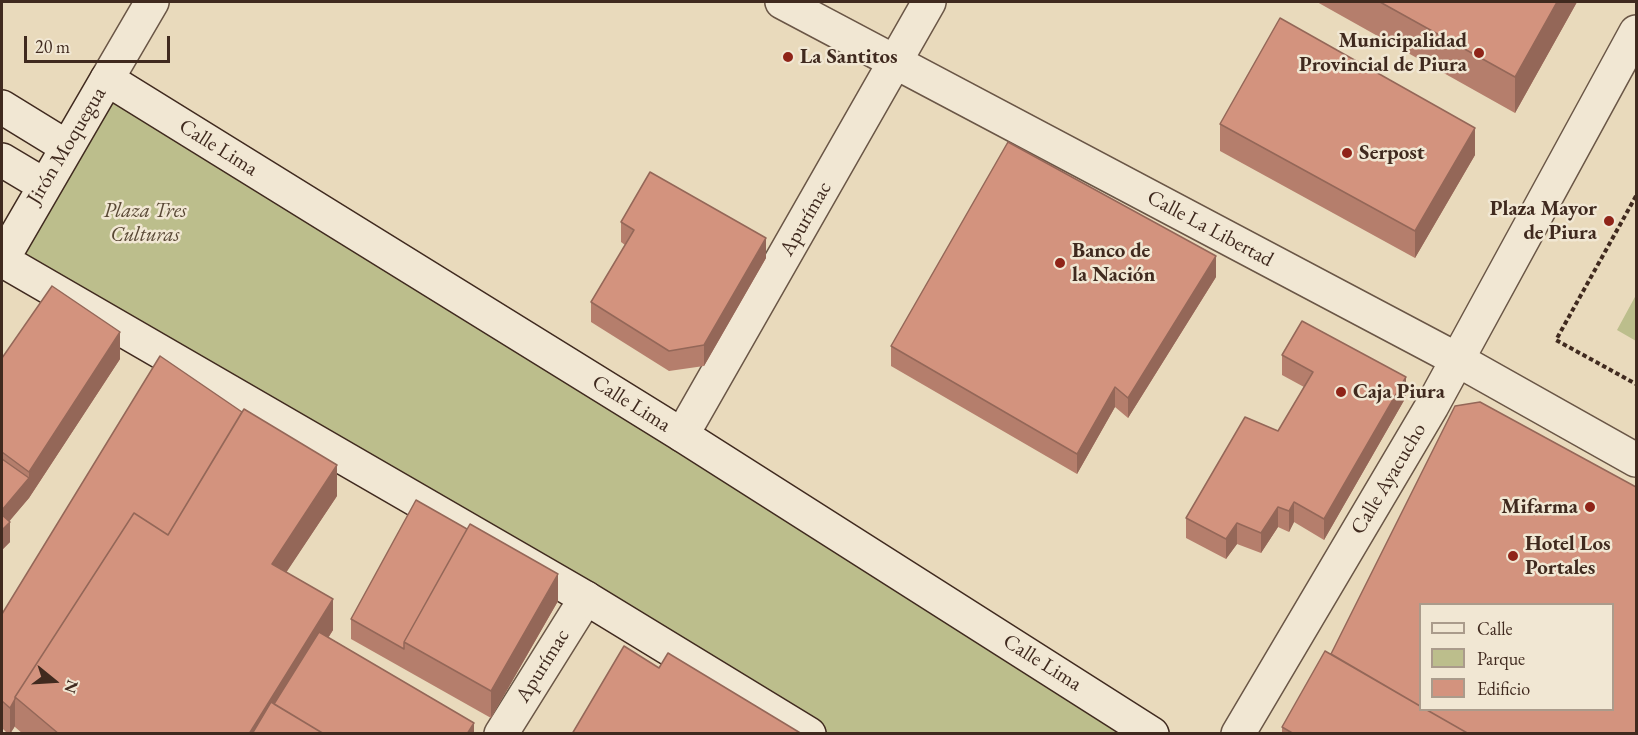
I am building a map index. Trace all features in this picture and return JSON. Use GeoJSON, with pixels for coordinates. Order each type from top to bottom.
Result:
{"type":"FeatureCollection","features":[{"type":"Feature","properties":{"kind":"street","name":"Jirón Moquegua"},"geometry":{"type":"LineString","coordinates":[[2,260],[152,2]]}},
{"type":"Feature","properties":{"kind":"street","name":"Calle La Libertad"},"geometry":{"type":"LineString","coordinates":[[782,2],[1458,360],[1636,460]]}},
{"type":"Feature","properties":{"kind":"street","name":"Apurímac"},"geometry":{"type":"LineString","coordinates":[[682,435],[928,2]]}},
{"type":"Feature","properties":{"kind":"street","name":"Calle Ayacucho"},"geometry":{"type":"LineString","coordinates":[[1238,734],[1432,406],[1636,32]]}},
{"type":"Feature","properties":{"kind":"street","name":"Calle Lima"},"geometry":{"type":"LineString","coordinates":[[107,79],[682,435],[1152,734]]}},
{"type":"Feature","properties":{"kind":"street"},"geometry":{"type":"LineString","coordinates":[[2,107],[67,147]]}},
{"type":"Feature","properties":{"kind":"street"},"geometry":{"type":"LineString","coordinates":[[2,160],[44,185]]}},
{"type":"Feature","properties":{"kind":"street"},"geometry":{"type":"LineString","coordinates":[[2,260],[586,598],[809,734]]}},
{"type":"Feature","properties":{"kind":"street","name":"Apurímac"},"geometry":{"type":"LineString","coordinates":[[501,734],[586,598]]}},
{"type":"Feature","properties":{"kind":"path"},"geometry":{"type":"LineString","coordinates":[[1636,196],[1556,340],[1636,384]]}},
{"type":"Feature","properties":{"kind":"green space","name":"Plaza Tres Culturas"},"geometry":{"type":"Polygon","coordinates":[[[107,79],[1152,733],[809,733],[2,260],[107,79]]]}},
{"type":"Feature","properties":{"kind":"green space"},"geometry":{"type":"Polygon","coordinates":[[[1636,295],[1636,341],[1617,330],[1636,295]]]}},
{"type":"Feature","properties":{"kind":"building"},"geometry":{"type":"Polygon","coordinates":[[[1380,2],[1557,2],[1515,77],[1380,2]]]}},
{"type":"Feature","properties":{"kind":"building","name":"Serpost"},"geometry":{"type":"Polygon","coordinates":[[[1280,18],[1475,128],[1415,231],[1220,124],[1280,18]]]}},
{"type":"Feature","properties":{"kind":"building"},"geometry":{"type":"Polygon","coordinates":[[[1008,142],[1216,256],[1128,398],[1115,387],[1077,454],[891,346],[1008,142]]]}},
{"type":"Feature","properties":{"kind":"building"},"geometry":{"type":"Polygon","coordinates":[[[650,172],[766,238],[704,345],[669,351],[591,302],[634,230],[621,222],[650,172]]]}},
{"type":"Feature","properties":{"kind":"building"},"geometry":{"type":"Polygon","coordinates":[[[52,286],[120,332],[29,472],[2,452],[2,358],[52,286]]]}},
{"type":"Feature","properties":{"kind":"building"},"geometry":{"type":"Polygon","coordinates":[[[1302,321],[1406,377],[1324,519],[1294,502],[1289,511],[1278,507],[1261,533],[1237,523],[1226,539],[1186,518],[1245,417],[1278,431],[1313,372],[1282,355],[1302,321]]]}},
{"type":"Feature","properties":{"kind":"building"},"geometry":{"type":"Polygon","coordinates":[[[160,356],[242,412],[168,535],[134,513],[10,708],[2,701],[2,614],[160,356]]]}},
{"type":"Feature","properties":{"kind":"building","name":"Hotel Los Portales"},"geometry":{"type":"Polygon","coordinates":[[[1480,402],[1636,487],[1636,734],[1469,734],[1429,711],[1614,711],[1614,603],[1419,603],[1419,705],[1331,654],[1455,406],[1480,402]]]}},
{"type":"Feature","properties":{"kind":"building"},"geometry":{"type":"Polygon","coordinates":[[[244,409],[337,465],[272,564],[333,599],[249,734],[59,734],[15,697],[134,513],[168,535],[244,409]]]}},
{"type":"Feature","properties":{"kind":"building"},"geometry":{"type":"Polygon","coordinates":[[[2,459],[29,478],[2,510],[2,459]]]}},
{"type":"Feature","properties":{"kind":"building"},"geometry":{"type":"Polygon","coordinates":[[[416,500],[467,529],[404,642],[404,649],[351,619],[416,500]]]}},
{"type":"Feature","properties":{"kind":"building"},"geometry":{"type":"Polygon","coordinates":[[[2,515],[10,522],[2,530],[2,515]]]}},
{"type":"Feature","properties":{"kind":"building"},"geometry":{"type":"Polygon","coordinates":[[[470,524],[558,574],[491,691],[404,642],[470,524]]]}},
{"type":"Feature","properties":{"kind":"building"},"geometry":{"type":"Polygon","coordinates":[[[319,632],[474,723],[467,734],[324,734],[274,704],[319,632]]]}},
{"type":"Feature","properties":{"kind":"building"},"geometry":{"type":"Polygon","coordinates":[[[624,646],[659,668],[668,653],[802,734],[572,734],[624,646]]]}},
{"type":"Feature","properties":{"kind":"building"},"geometry":{"type":"Polygon","coordinates":[[[1325,651],[1419,705],[1419,711],[1429,711],[1469,734],[1294,734],[1282,727],[1325,651]]]}},
{"type":"Feature","properties":{"kind":"building"},"geometry":{"type":"Polygon","coordinates":[[[271,702],[324,734],[252,734],[271,702]]]}},
{"type":"Feature","properties":{"kind":"place","name":"Municipalidad Provincial de Piura"},"geometry":{"type":"Point","coordinates":[1479,53]}},
{"type":"Feature","properties":{"kind":"place","name":"La Santitos"},"geometry":{"type":"Point","coordinates":[788,57]}},
{"type":"Feature","properties":{"kind":"place","name":"Serpost"},"geometry":{"type":"Point","coordinates":[1347,153]}},
{"type":"Feature","properties":{"kind":"place","name":"Plaza Mayor de Piura"},"geometry":{"type":"Point","coordinates":[1609,221]}},
{"type":"Feature","properties":{"kind":"place","name":"Banco de la Nación"},"geometry":{"type":"Point","coordinates":[1060,263]}},
{"type":"Feature","properties":{"kind":"place","name":"Caja Piura"},"geometry":{"type":"Point","coordinates":[1341,392]}},
{"type":"Feature","properties":{"kind":"place","name":"Mifarma"},"geometry":{"type":"Point","coordinates":[1590,507]}},
{"type":"Feature","properties":{"kind":"place","name":"Hotel Los Portales"},"geometry":{"type":"Point","coordinates":[1513,556]}}]}
